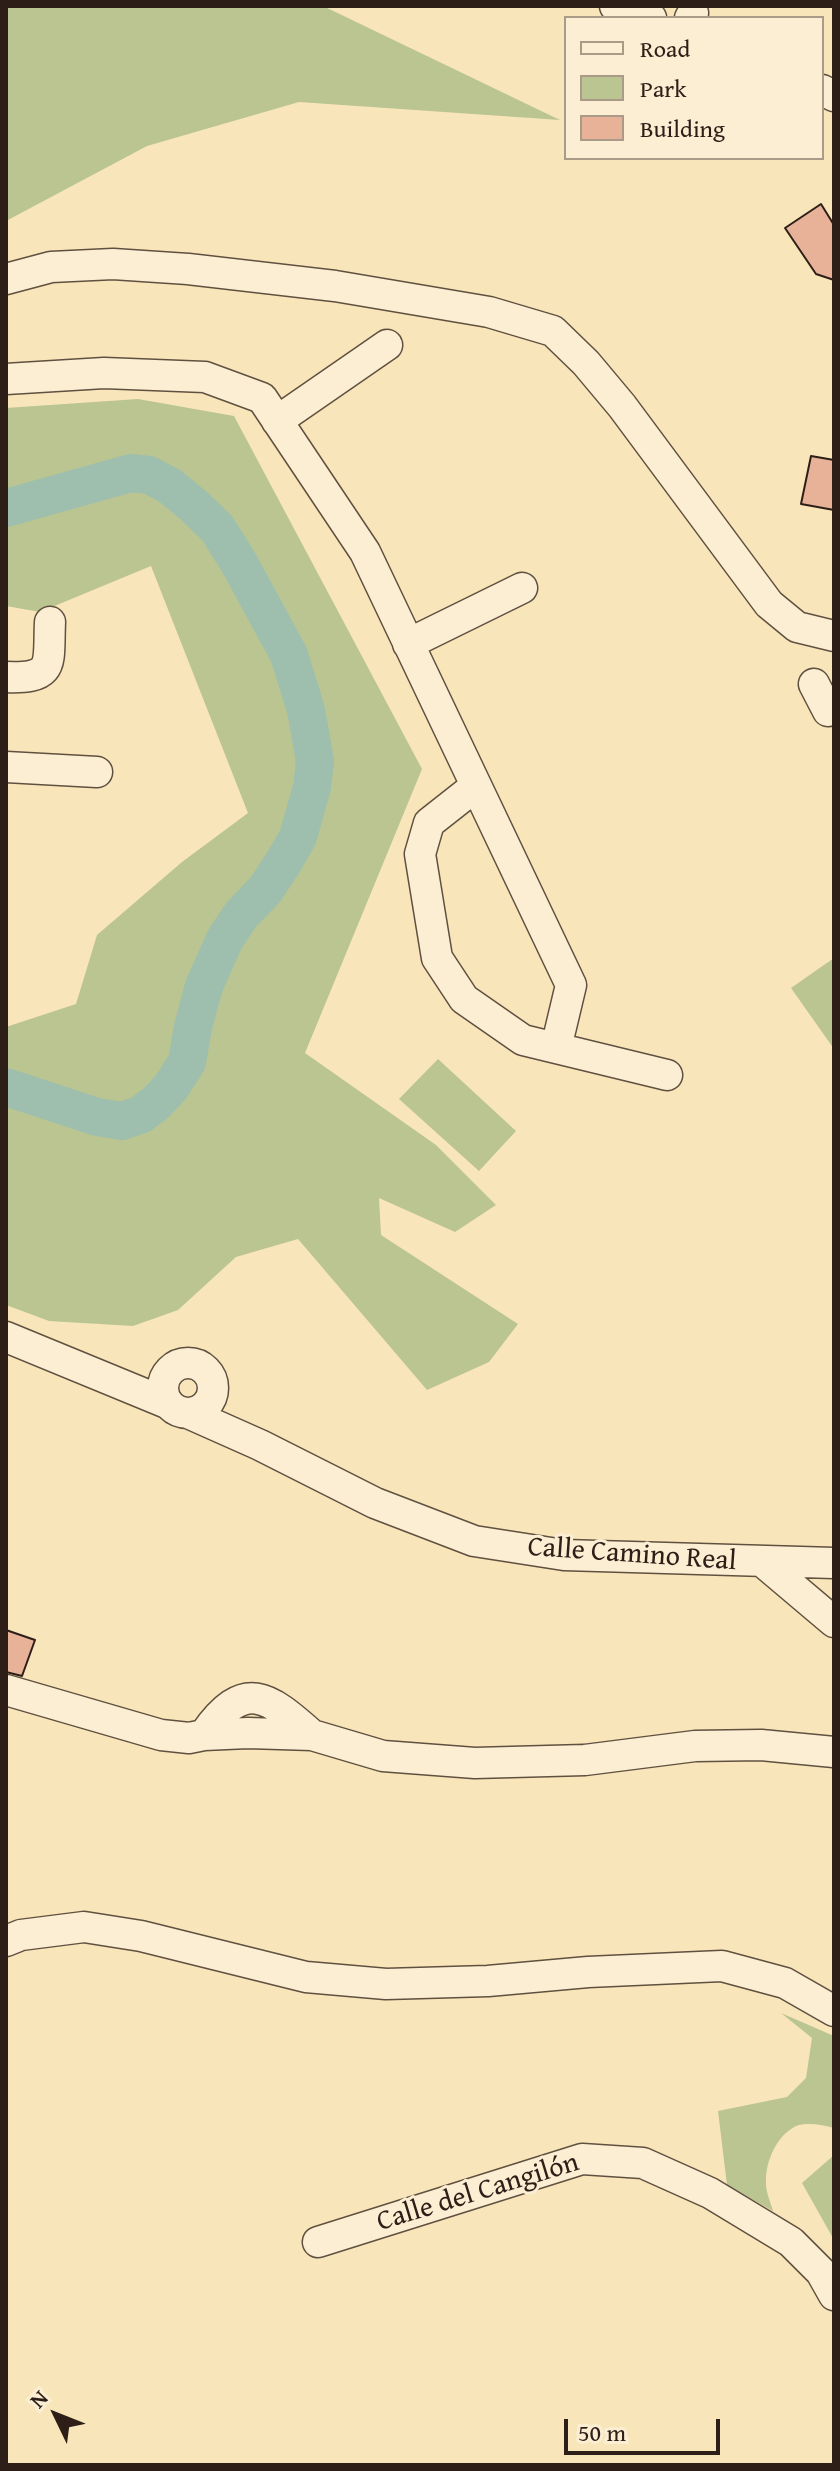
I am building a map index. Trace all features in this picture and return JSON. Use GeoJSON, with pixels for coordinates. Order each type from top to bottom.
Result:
{"type":"FeatureCollection","features":[{"type":"Feature","properties":{"kind":"street"},"geometry":{"type":"LineString","coordinates":[[615,6],[645,16]]}},
{"type":"Feature","properties":{"kind":"street"},"geometry":{"type":"LineString","coordinates":[[6,279],[51,267],[113,264],[188,269],[365,291],[489,312],[553,331],[586,363],[622,406],[769,604],[797,627],[834,636]]}},
{"type":"Feature","properties":{"kind":"street"},"geometry":{"type":"LineString","coordinates":[[277,421],[387,345]]}},
{"type":"Feature","properties":{"kind":"street"},"geometry":{"type":"LineString","coordinates":[[6,379],[104,373],[205,377],[262,398],[365,552],[571,985],[556,1048]]}},
{"type":"Feature","properties":{"kind":"street"},"geometry":{"type":"LineString","coordinates":[[408,644],[522,588]]}},
{"type":"Feature","properties":{"kind":"street"},"geometry":{"type":"LineString","coordinates":[[6,677],[31,678],[43,671],[48,664],[50,622]]}},
{"type":"Feature","properties":{"kind":"street"},"geometry":{"type":"LineString","coordinates":[[6,767],[97,772]]}},
{"type":"Feature","properties":{"kind":"street"},"geometry":{"type":"LineString","coordinates":[[476,786],[429,823],[420,854],[437,958],[464,999],[523,1040],[667,1075]]}},
{"type":"Feature","properties":{"kind":"street","name":"Calle Camino Real"},"geometry":{"type":"LineString","coordinates":[[6,1337],[260,1445],[375,1503],[474,1541],[564,1555],[834,1563]]}},
{"type":"Feature","properties":{"kind":"street","name":"Calle Camino Real"},"geometry":{"type":"LineString","coordinates":[[101,1375],[188,1362],[199,1365],[208,1372],[260,1445]]}},
{"type":"Feature","properties":{"kind":"street"},"geometry":{"type":"LineString","coordinates":[[177,1365],[163,1382],[164,1395],[178,1409],[199,1410],[208,1403],[213,1393],[208,1372]]}},
{"type":"Feature","properties":{"kind":"street"},"geometry":{"type":"LineString","coordinates":[[763,1562],[834,1622]]}},
{"type":"Feature","properties":{"kind":"street"},"geometry":{"type":"LineString","coordinates":[[6,1690],[152,1733],[189,1738],[248,1733],[312,1735],[383,1756],[475,1763],[585,1760],[695,1746],[761,1745],[834,1752]]}},
{"type":"Feature","properties":{"kind":"street"},"geometry":{"type":"LineString","coordinates":[[6,1941],[21,1935],[84,1927],[141,1936],[306,1977],[386,1984],[488,1981],[588,1972],[722,1966],[785,1983],[834,2011]]}},
{"type":"Feature","properties":{"kind":"street","name":"Calle del Cangilón"},"geometry":{"type":"LineString","coordinates":[[318,2242],[582,2159],[643,2163],[710,2193],[791,2242],[821,2272],[834,2295]]}},
{"type":"Feature","properties":{"kind":"green space"},"geometry":{"type":"Polygon","coordinates":[[[6,6],[323,6],[560,120],[299,102],[147,146],[6,221],[6,6]]]}},
{"type":"Feature","properties":{"kind":"green space"},"geometry":{"type":"Polygon","coordinates":[[[138,399],[234,416],[422,769],[305,1053],[436,1145],[496,1205],[455,1232],[379,1198],[381,1235],[518,1324],[489,1362],[427,1390],[298,1239],[236,1257],[178,1310],[133,1326],[49,1321],[6,1305],[6,1027],[76,1004],[97,935],[182,862],[248,813],[151,566],[40,612],[6,606],[6,408],[138,399]]]}},
{"type":"Feature","properties":{"kind":"green space"},"geometry":{"type":"Polygon","coordinates":[[[834,958],[834,1049],[791,988],[834,958]]]}},
{"type":"Feature","properties":{"kind":"green space"},"geometry":{"type":"Polygon","coordinates":[[[438,1059],[516,1131],[479,1171],[399,1099],[438,1059]]]}},
{"type":"Feature","properties":{"kind":"green space"},"geometry":{"type":"Polygon","coordinates":[[[781,2013],[834,2036],[834,2128],[815,2124],[796,2126],[778,2142],[770,2157],[767,2173],[766,2188],[773,2211],[727,2185],[718,2111],[787,2097],[806,2078],[812,2038],[781,2013]]]}},
{"type":"Feature","properties":{"kind":"green space"},"geometry":{"type":"Polygon","coordinates":[[[834,2155],[834,2240],[802,2183],[834,2155]]]}},
{"type":"Feature","properties":{"kind":"building"},"geometry":{"type":"Polygon","coordinates":[[[821,204],[834,225],[834,280],[816,274],[785,228],[821,204]]]}},
{"type":"Feature","properties":{"kind":"building"},"geometry":{"type":"Polygon","coordinates":[[[811,456],[834,460],[834,510],[801,504],[811,456]]]}},
{"type":"Feature","properties":{"kind":"building"},"geometry":{"type":"Polygon","coordinates":[[[6,1630],[35,1640],[22,1676],[6,1672],[6,1630]]]}},
{"type":"Feature","properties":{"kind":"waterway"},"geometry":{"type":"LineString","coordinates":[[6,508],[131,473],[149,475],[170,486],[217,528],[289,655],[306,710],[315,761],[312,787],[298,837],[265,890],[241,915],[225,939],[204,986],[187,1062],[156,1103],[140,1115],[122,1121],[97,1117],[6,1087]]}}]}
